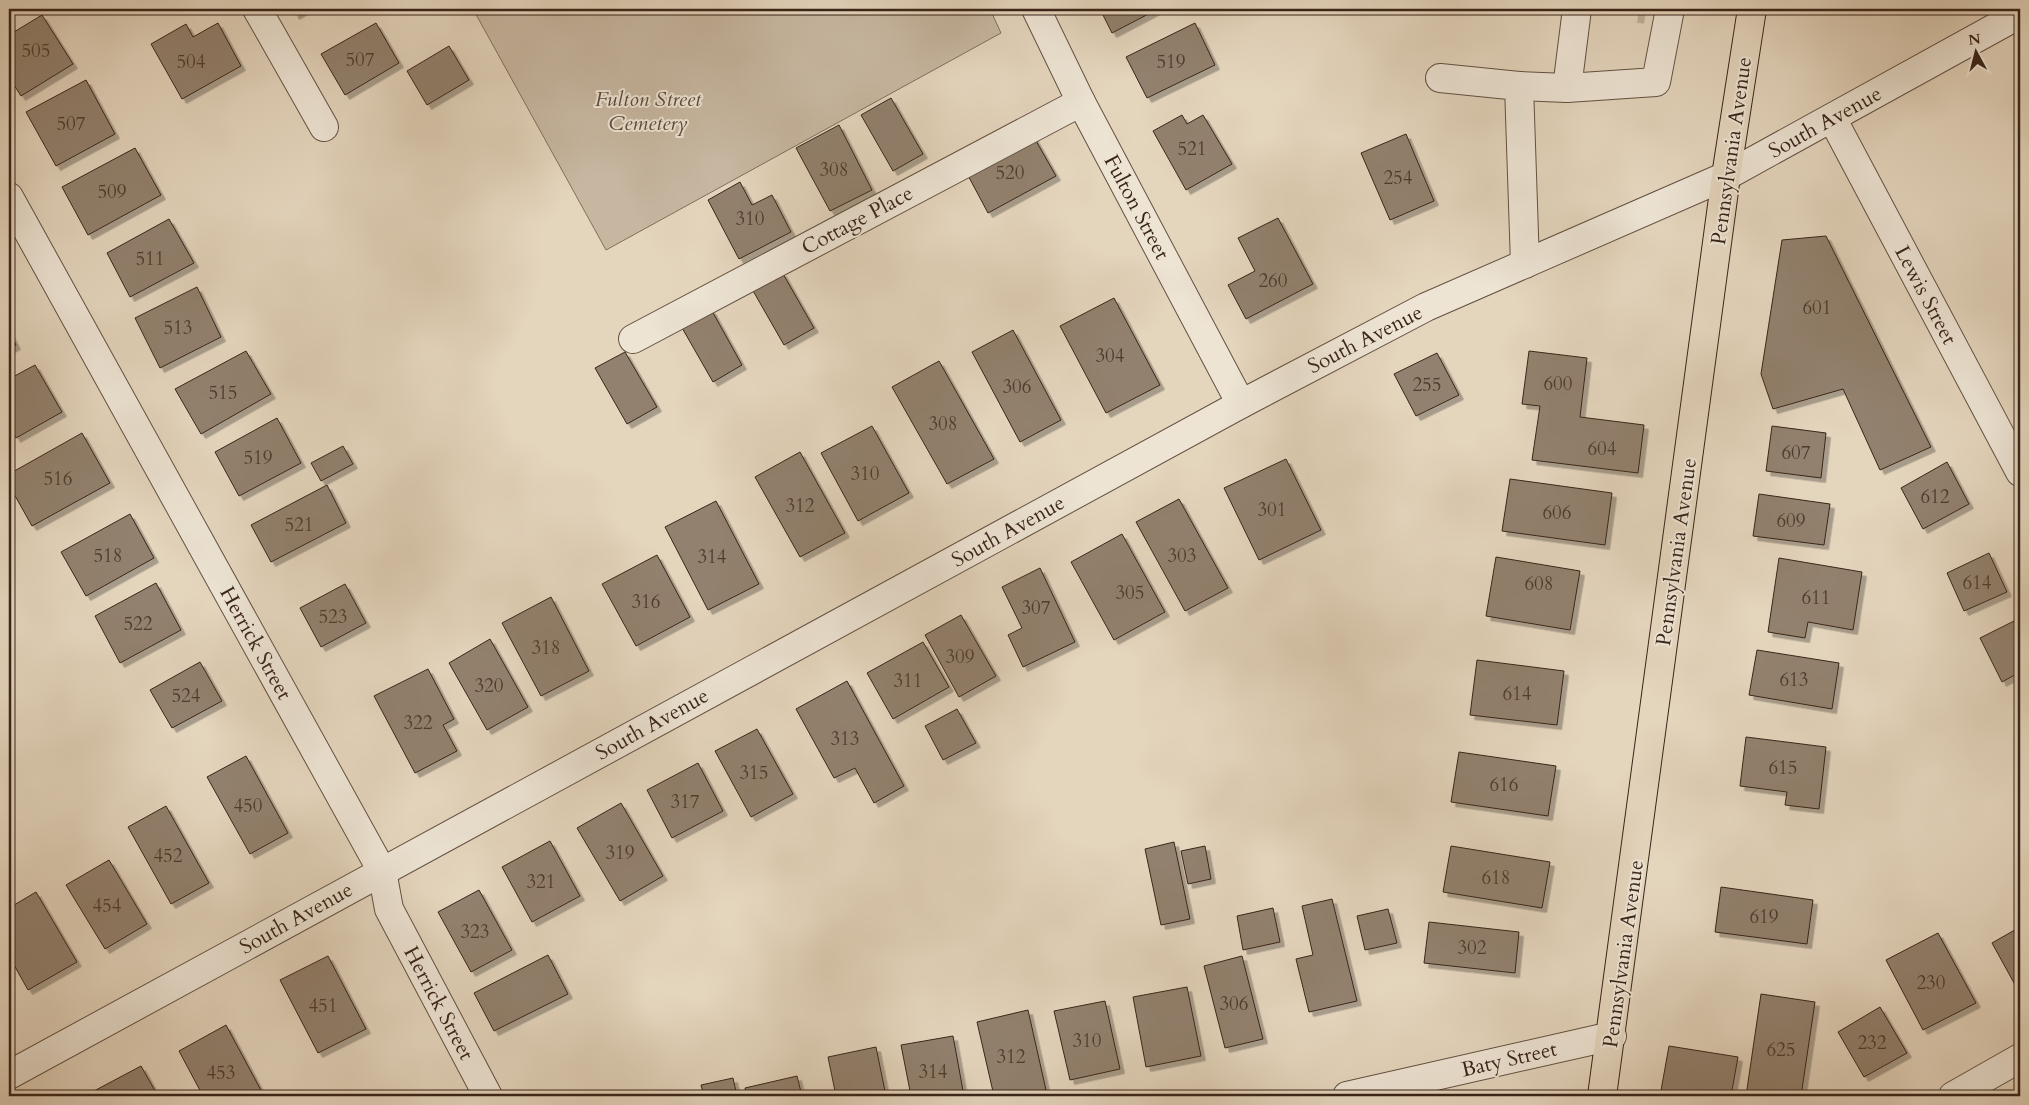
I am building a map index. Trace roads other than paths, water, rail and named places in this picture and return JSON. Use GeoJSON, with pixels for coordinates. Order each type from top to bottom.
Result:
{"type":"FeatureCollection","features":[{"type":"Feature","properties":{"kind":"main road","name":"Pennsylvania Avenue"},"geometry":{"type":"LineString","coordinates":[[1602,1096],[1612,1036],[1726,176],[1752,9]]}},
{"type":"Feature","properties":{"kind":"street"},"geometry":{"type":"LineString","coordinates":[[257,9],[324,127]]}},
{"type":"Feature","properties":{"kind":"street","name":"Fulton Street"},"geometry":{"type":"LineString","coordinates":[[1036,9],[1081,102],[1241,404]]}},
{"type":"Feature","properties":{"kind":"street"},"geometry":{"type":"LineString","coordinates":[[1567,88],[1577,9]]}},
{"type":"Feature","properties":{"kind":"street"},"geometry":{"type":"LineString","coordinates":[[1440,78],[1519,86],[1567,88],[1656,82],[1662,11]]}},
{"type":"Feature","properties":{"kind":"street","name":"South Avenue"},"geometry":{"type":"LineString","coordinates":[[9,1075],[1241,404],[1426,307],[1726,176],[2020,14]]}},
{"type":"Feature","properties":{"kind":"street"},"geometry":{"type":"LineString","coordinates":[[1519,86],[1525,264]]}},
{"type":"Feature","properties":{"kind":"street","name":"Cottage Place"},"geometry":{"type":"LineString","coordinates":[[634,339],[1081,102]]}},
{"type":"Feature","properties":{"kind":"street","name":"Lewis Street"},"geometry":{"type":"LineString","coordinates":[[1832,118],[2020,472]]}},
{"type":"Feature","properties":{"kind":"street","name":"Herrick Street"},"geometry":{"type":"LineString","coordinates":[[9,197],[382,871],[389,909],[488,1096]]}},
{"type":"Feature","properties":{"kind":"street","name":"Baty Street"},"geometry":{"type":"LineString","coordinates":[[1347,1096],[1612,1036]]}},
{"type":"Feature","properties":{"kind":"street"},"geometry":{"type":"LineString","coordinates":[[1953,1096],[2020,1058]]}},
{"type":"Feature","properties":{"kind":"tunnel"},"geometry":{"type":"LineString","coordinates":[[1639,9],[1646,10]]}},
{"type":"Feature","properties":{"kind":"park label","name":"Fulton Street Cemetery"},"geometry":{"type":"Point","coordinates":[648,111]}}]}
